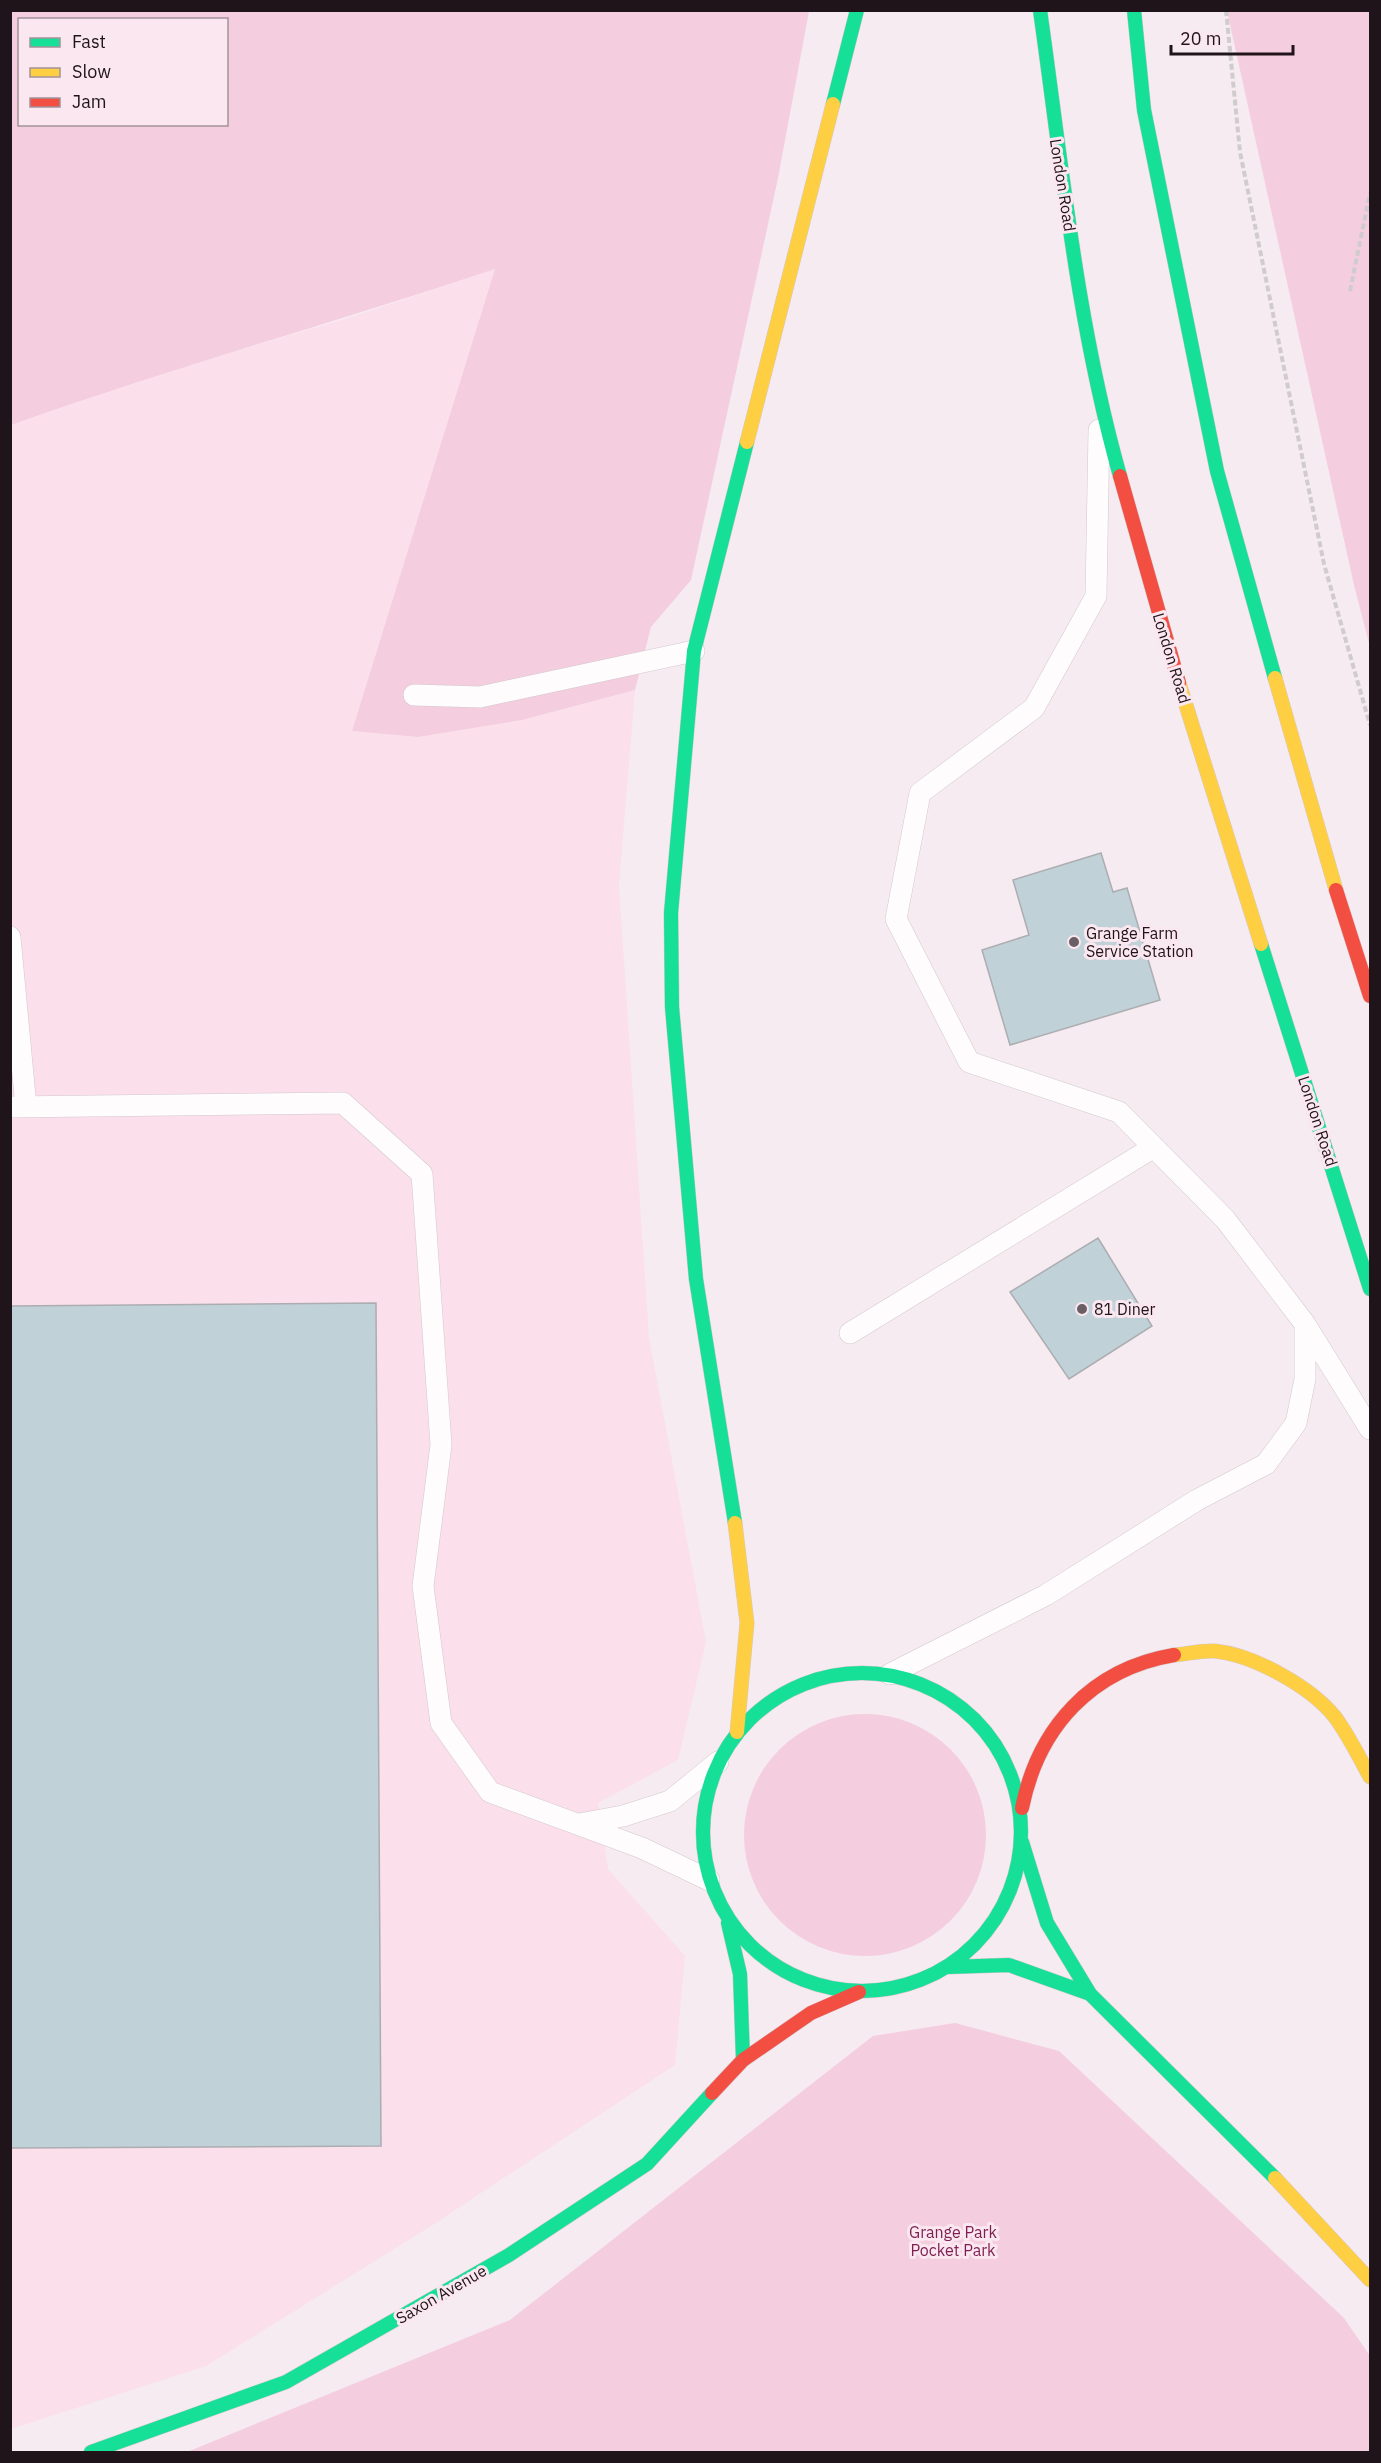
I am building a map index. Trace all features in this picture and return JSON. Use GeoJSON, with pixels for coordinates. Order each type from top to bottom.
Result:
{"type":"FeatureCollection","features":[{"type":"Feature","properties":{"kind":"main road"},"geometry":{"type":"LineString","coordinates":[[737,1732],[747,1623],[743,1571],[696,1279],[672,1006],[671,913],[694,651],[857,10]]}},
{"type":"Feature","properties":{"kind":"main road","name":"London Road"},"geometry":{"type":"LineString","coordinates":[[1040,10],[1063,187],[1099,401],[1172,660],[1371,1289]]}},
{"type":"Feature","properties":{"kind":"main road"},"geometry":{"type":"LineString","coordinates":[[1134,10],[1144,110],[1217,471],[1325,858],[1371,996]]}},
{"type":"Feature","properties":{"kind":"main road"},"geometry":{"type":"LineString","coordinates":[[727,1919],[761,1956],[789,1975],[823,1987],[860,1992],[907,1985],[948,1966],[971,1949],[994,1922],[1011,1890],[1022,1841],[1022,1808],[1029,1771],[1048,1736],[1086,1695],[1125,1669],[1172,1655],[1218,1651],[1270,1669],[1322,1702],[1355,1748],[1371,1777]]}},
{"type":"Feature","properties":{"kind":"main road"},"geometry":{"type":"LineString","coordinates":[[743,2060],[740,1974],[727,1919],[709,1880],[702,1839],[704,1806],[717,1762],[737,1732],[754,1713],[788,1690],[832,1676],[851,1673],[890,1674],[933,1689],[964,1709],[993,1741],[1012,1778],[1022,1808]]}},
{"type":"Feature","properties":{"kind":"main road"},"geometry":{"type":"LineString","coordinates":[[1022,1841],[1047,1923],[1090,1994],[1262,2164],[1371,2280]]}},
{"type":"Feature","properties":{"kind":"main road"},"geometry":{"type":"LineString","coordinates":[[948,1966],[1009,1965],[1090,1994]]}},
{"type":"Feature","properties":{"kind":"main road","name":"Saxon Avenue"},"geometry":{"type":"LineString","coordinates":[[91,2452],[286,2382],[509,2255],[647,2164],[743,2060],[811,2013],[860,1992]]}},
{"type":"Feature","properties":{"kind":"lane"},"geometry":{"type":"LineString","coordinates":[[1099,401],[1096,596],[1034,708],[920,793],[896,919],[969,1062],[1119,1112],[1225,1219],[1305,1324],[1371,1429]]}},
{"type":"Feature","properties":{"kind":"lane"},"geometry":{"type":"LineString","coordinates":[[414,695],[480,697],[694,651]]}},
{"type":"Feature","properties":{"kind":"lane"},"geometry":{"type":"LineString","coordinates":[[10,937],[18,1107],[343,1103],[422,1174],[441,1445],[423,1586],[441,1723],[490,1791],[642,1848],[709,1880]]}},
{"type":"Feature","properties":{"kind":"lane"},"geometry":{"type":"LineString","coordinates":[[850,1333],[1154,1147]]}},
{"type":"Feature","properties":{"kind":"lane"},"geometry":{"type":"LineString","coordinates":[[890,1674],[1046,1595],[1197,1500],[1266,1464],[1296,1423],[1305,1379],[1305,1324]]}},
{"type":"Feature","properties":{"kind":"lane"},"geometry":{"type":"LineString","coordinates":[[578,1824],[623,1816],[670,1801],[717,1762]]}},
{"type":"Feature","properties":{"kind":"path"},"geometry":{"type":"LineString","coordinates":[[1226,10],[1240,152],[1324,564],[1371,725]]}},
{"type":"Feature","properties":{"kind":"path"},"geometry":{"type":"LineString","coordinates":[[1350,291],[1371,194]]}},
{"type":"Feature","properties":{"kind":"shaded area"},"geometry":{"type":"Polygon","coordinates":[[[495,269],[352,731],[418,737],[522,720],[635,690],[619,885],[649,1338],[706,1642],[678,1760],[598,1803],[608,1869],[685,1956],[675,2065],[431,2226],[206,2366],[11,2429],[11,425],[118,386],[348,318],[495,269]]]}},
{"type":"Feature","properties":{"kind":"green space"},"geometry":{"type":"Polygon","coordinates":[[[11,11],[809,11],[778,178],[691,580],[651,627],[635,690],[522,720],[418,737],[352,731],[495,269],[11,425],[11,11]]]}},
{"type":"Feature","properties":{"kind":"green space"},"geometry":{"type":"Polygon","coordinates":[[[1227,11],[1370,11],[1370,647],[1354,585],[1227,11]]]}},
{"type":"Feature","properties":{"kind":"green space"},"geometry":{"type":"Polygon","coordinates":[[[853,1714],[877,1714],[900,1719],[922,1728],[951,1749],[966,1768],[977,1789],[984,1811],[986,1835],[984,1859],[977,1881],[966,1902],[951,1921],[922,1942],[900,1951],[877,1956],[853,1956],[830,1951],[808,1942],[788,1929],[771,1912],[758,1892],[749,1870],[744,1847],[744,1823],[749,1800],[758,1778],[771,1758],[788,1741],[808,1728],[830,1719],[853,1714]]]}},
{"type":"Feature","properties":{"kind":"green space","name":"Grange Park Pocket Park"},"geometry":{"type":"Polygon","coordinates":[[[955,2023],[1059,2051],[1344,2318],[1370,2356],[1370,2452],[187,2452],[510,2320],[873,2036],[955,2023]]]}},
{"type":"Feature","properties":{"kind":"building","name":"Grange Farm Service Station"},"geometry":{"type":"Polygon","coordinates":[[[1101,853],[1113,892],[1127,888],[1160,1000],[1010,1045],[982,950],[1029,935],[1013,880],[1101,853]]]}},
{"type":"Feature","properties":{"kind":"building","name":"81 Diner"},"geometry":{"type":"Polygon","coordinates":[[[1098,1238],[1152,1326],[1069,1379],[1010,1292],[1098,1238]]]}},
{"type":"Feature","properties":{"kind":"building"},"geometry":{"type":"Polygon","coordinates":[[[376,1303],[381,2146],[10,2148],[10,1306],[376,1303]]]}},
{"type":"Feature","properties":{"kind":"traffic: fast"},"geometry":{"type":"LineString","coordinates":[[833,104],[857,10]]}},
{"type":"Feature","properties":{"kind":"traffic: fast"},"geometry":{"type":"LineString","coordinates":[[1040,10],[1082,303],[1092,361],[1120,476]]}},
{"type":"Feature","properties":{"kind":"traffic: fast"},"geometry":{"type":"LineString","coordinates":[[1134,10],[1144,110],[1217,471],[1275,678]]}},
{"type":"Feature","properties":{"kind":"traffic: fast"},"geometry":{"type":"LineString","coordinates":[[671,913],[694,651],[747,442]]}},
{"type":"Feature","properties":{"kind":"traffic: fast"},"geometry":{"type":"LineString","coordinates":[[671,913],[672,1007],[696,1279],[735,1523]]}},
{"type":"Feature","properties":{"kind":"traffic: fast"},"geometry":{"type":"LineString","coordinates":[[1261,944],[1370,1289]]}},
{"type":"Feature","properties":{"kind":"traffic: fast"},"geometry":{"type":"LineString","coordinates":[[862,1673],[893,1676],[923,1685],[950,1700],[975,1719],[994,1744],[1009,1771],[1018,1801],[1021,1832],[1018,1863],[1009,1893],[994,1920],[975,1945],[950,1964],[923,1979],[893,1988],[862,1991],[831,1988],[801,1979],[774,1964],[749,1945],[730,1920],[715,1893],[706,1863],[703,1832],[706,1801],[715,1771],[730,1744],[749,1719],[774,1700],[801,1685],[831,1676],[862,1673]]}},
{"type":"Feature","properties":{"kind":"traffic: fast"},"geometry":{"type":"LineString","coordinates":[[1022,1842],[1047,1923],[1090,1994],[1275,2178]]}},
{"type":"Feature","properties":{"kind":"traffic: fast"},"geometry":{"type":"LineString","coordinates":[[728,1923],[740,1974],[743,2060]]}},
{"type":"Feature","properties":{"kind":"traffic: fast"},"geometry":{"type":"LineString","coordinates":[[948,1967],[1009,1965],[1090,1994]]}},
{"type":"Feature","properties":{"kind":"traffic: fast"},"geometry":{"type":"LineString","coordinates":[[91,2452],[286,2382],[509,2255],[647,2164],[712,2093]]}},
{"type":"Feature","properties":{"kind":"traffic: slow"},"geometry":{"type":"LineString","coordinates":[[747,442],[833,104]]}},
{"type":"Feature","properties":{"kind":"traffic: slow"},"geometry":{"type":"LineString","coordinates":[[1275,678],[1336,890]]}},
{"type":"Feature","properties":{"kind":"traffic: slow"},"geometry":{"type":"LineString","coordinates":[[1179,683],[1261,944]]}},
{"type":"Feature","properties":{"kind":"traffic: slow"},"geometry":{"type":"LineString","coordinates":[[735,1523],[747,1623],[737,1732]]}},
{"type":"Feature","properties":{"kind":"traffic: slow"},"geometry":{"type":"LineString","coordinates":[[1174,1655],[1215,1651],[1247,1659],[1281,1674],[1312,1695],[1335,1717],[1370,1777]]}},
{"type":"Feature","properties":{"kind":"traffic: slow"},"geometry":{"type":"LineString","coordinates":[[1275,2178],[1370,2280]]}},
{"type":"Feature","properties":{"kind":"traffic: jam"},"geometry":{"type":"LineString","coordinates":[[1120,476],[1179,683]]}},
{"type":"Feature","properties":{"kind":"traffic: jam"},"geometry":{"type":"LineString","coordinates":[[1336,890],[1370,996]]}},
{"type":"Feature","properties":{"kind":"traffic: jam"},"geometry":{"type":"LineString","coordinates":[[1022,1808],[1041,1752],[1055,1728],[1073,1707],[1094,1688],[1117,1674],[1144,1662],[1174,1655]]}},
{"type":"Feature","properties":{"kind":"traffic: jam"},"geometry":{"type":"LineString","coordinates":[[712,2093],[743,2060],[811,2013],[859,1992]]}},
{"type":"Feature","properties":{"kind":"place","name":"Grange Farm Service Station"},"geometry":{"type":"Point","coordinates":[1074,942]}},
{"type":"Feature","properties":{"kind":"place","name":"81 Diner"},"geometry":{"type":"Point","coordinates":[1082,1309]}}]}
